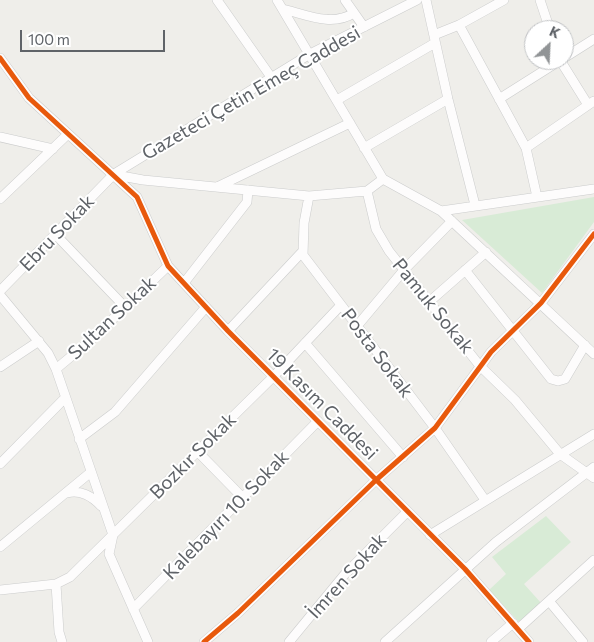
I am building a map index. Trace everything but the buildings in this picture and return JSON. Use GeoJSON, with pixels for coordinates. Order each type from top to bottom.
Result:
{"type":"FeatureCollection","features":[{"type":"Feature","properties":{"kind":"street"},"geometry":{"type":"LineString","coordinates":[[218,0],[271,77]]}},
{"type":"Feature","properties":{"kind":"street"},"geometry":{"type":"LineString","coordinates":[[277,0],[383,178],[441,211],[594,354]]}},
{"type":"Feature","properties":{"kind":"street"},"geometry":{"type":"LineString","coordinates":[[345,0],[364,26]]}},
{"type":"Feature","properties":{"kind":"street","name":"Gazeteci Çetin Emeç Caddesi"},"geometry":{"type":"LineString","coordinates":[[114,174],[310,54],[417,0]]}},
{"type":"Feature","properties":{"kind":"street"},"geometry":{"type":"LineString","coordinates":[[426,0],[448,100],[475,205]]}},
{"type":"Feature","properties":{"kind":"street"},"geometry":{"type":"LineString","coordinates":[[337,100],[435,39],[504,0]]}},
{"type":"Feature","properties":{"kind":"street"},"geometry":{"type":"LineString","coordinates":[[540,0],[547,20]]}},
{"type":"Feature","properties":{"kind":"street"},"geometry":{"type":"LineString","coordinates":[[283,9],[334,21],[345,19],[354,13]]}},
{"type":"Feature","properties":{"kind":"street"},"geometry":{"type":"LineString","coordinates":[[459,25],[526,148],[537,197]]}},
{"type":"Feature","properties":{"kind":"street"},"geometry":{"type":"LineString","coordinates":[[574,53],[594,40]]}},
{"type":"Feature","properties":{"kind":"street","name":"19 Kasım Caddesi"},"geometry":{"type":"LineString","coordinates":[[0,58],[22,90],[67,135],[114,174],[140,201],[168,266],[273,377],[465,569],[529,642]]}},
{"type":"Feature","properties":{"kind":"street"},"geometry":{"type":"LineString","coordinates":[[499,100],[547,70]]}},
{"type":"Feature","properties":{"kind":"street"},"geometry":{"type":"LineString","coordinates":[[526,148],[591,103],[567,70]]}},
{"type":"Feature","properties":{"kind":"street"},"geometry":{"type":"LineString","coordinates":[[364,148],[448,100]]}},
{"type":"Feature","properties":{"kind":"street"},"geometry":{"type":"LineString","coordinates":[[218,187],[350,123]]}},
{"type":"Feature","properties":{"kind":"street"},"geometry":{"type":"LineString","coordinates":[[0,199],[67,135]]}},
{"type":"Feature","properties":{"kind":"street"},"geometry":{"type":"LineString","coordinates":[[0,137],[54,149]]}},
{"type":"Feature","properties":{"kind":"street"},"geometry":{"type":"LineString","coordinates":[[114,174],[149,181],[310,196],[367,191],[383,178]]}},
{"type":"Feature","properties":{"kind":"street","name":"Ebru Sokak"},"geometry":{"type":"LineString","coordinates":[[0,293],[114,174]]}},
{"type":"Feature","properties":{"kind":"street"},"geometry":{"type":"LineString","coordinates":[[140,201],[141,188],[149,181]]}},
{"type":"Feature","properties":{"kind":"street"},"geometry":{"type":"LineString","coordinates":[[441,211],[594,189]]}},
{"type":"Feature","properties":{"kind":"street"},"geometry":{"type":"LineString","coordinates":[[184,283],[247,202],[248,190]]}},
{"type":"Feature","properties":{"kind":"street","name":"Pamuk Sokak"},"geometry":{"type":"LineString","coordinates":[[367,191],[376,228],[385,246],[480,366],[515,400],[560,454],[592,473]]}},
{"type":"Feature","properties":{"kind":"street"},"geometry":{"type":"LineString","coordinates":[[228,331],[302,252],[304,223],[310,196]]}},
{"type":"Feature","properties":{"kind":"street"},"geometry":{"type":"LineString","coordinates":[[357,326],[404,270],[452,221]]}},
{"type":"Feature","properties":{"kind":"street"},"geometry":{"type":"LineString","coordinates":[[55,234],[124,306]]}},
{"type":"Feature","properties":{"kind":"street"},"geometry":{"type":"LineString","coordinates":[[204,642],[238,613],[376,480],[435,428],[480,366],[513,330],[541,304],[591,245],[594,234]]}},
{"type":"Feature","properties":{"kind":"street","name":"Posta Sokak"},"geometry":{"type":"LineString","coordinates":[[302,252],[435,428],[485,500]]}},
{"type":"Feature","properties":{"kind":"street"},"geometry":{"type":"LineString","coordinates":[[429,302],[486,252]]}},
{"type":"Feature","properties":{"kind":"street","name":"Sultan Sokak"},"geometry":{"type":"LineString","coordinates":[[56,369],[92,339],[124,306],[168,266]]}},
{"type":"Feature","properties":{"kind":"street"},"geometry":{"type":"LineString","coordinates":[[465,270],[533,358],[555,381],[564,379],[585,345]]}},
{"type":"Feature","properties":{"kind":"street"},"geometry":{"type":"LineString","coordinates":[[0,293],[39,341],[56,369],[113,535],[108,552],[148,642]]}},
{"type":"Feature","properties":{"kind":"street","name":"Bozkır Sokak"},"geometry":{"type":"LineString","coordinates":[[56,584],[70,577],[113,535],[273,377],[341,305]]}},
{"type":"Feature","properties":{"kind":"street"},"geometry":{"type":"LineString","coordinates":[[79,439],[116,412],[206,307]]}},
{"type":"Feature","properties":{"kind":"street"},"geometry":{"type":"LineString","coordinates":[[0,367],[39,341]]}},
{"type":"Feature","properties":{"kind":"street"},"geometry":{"type":"LineString","coordinates":[[305,343],[403,458]]}},
{"type":"Feature","properties":{"kind":"street"},"geometry":{"type":"LineString","coordinates":[[0,464],[65,398]]}},
{"type":"Feature","properties":{"kind":"street","name":"Kalebayırı 10. Sokak"},"geometry":{"type":"LineString","coordinates":[[133,609],[244,499],[318,421]]}},
{"type":"Feature","properties":{"kind":"street"},"geometry":{"type":"LineString","coordinates":[[430,535],[594,434]]}},
{"type":"Feature","properties":{"kind":"street"},"geometry":{"type":"LineString","coordinates":[[196,451],[244,499]]}},
{"type":"Feature","properties":{"kind":"street"},"geometry":{"type":"LineString","coordinates":[[0,547],[91,472]]}},
{"type":"Feature","properties":{"kind":"street"},"geometry":{"type":"LineString","coordinates":[[385,642],[465,569],[523,521],[592,473]]}},
{"type":"Feature","properties":{"kind":"street"},"geometry":{"type":"LineString","coordinates":[[64,494],[73,492],[83,494],[98,502],[104,510]]}},
{"type":"Feature","properties":{"kind":"street","name":"İmren Sokak"},"geometry":{"type":"LineString","coordinates":[[289,642],[345,574],[407,512]]}},
{"type":"Feature","properties":{"kind":"street"},"geometry":{"type":"LineString","coordinates":[[491,642],[549,601],[594,560]]}},
{"type":"Feature","properties":{"kind":"street"},"geometry":{"type":"LineString","coordinates":[[0,590],[56,584],[59,632],[62,642]]}},
{"type":"Feature","properties":{"kind":"street"},"geometry":{"type":"LineString","coordinates":[[549,601],[583,642]]}},
{"type":"Feature","properties":{"kind":"green space"},"geometry":{"type":"Polygon","coordinates":[[[594,197],[594,222],[542,293],[462,220],[594,197]]]}},
{"type":"Feature","properties":{"kind":"green space"},"geometry":{"type":"Polygon","coordinates":[[[546,516],[571,542],[524,584],[542,604],[520,623],[489,590],[506,574],[492,557],[546,516]]]}},
{"type":"Feature","properties":{"kind":"cycle path"},"geometry":{"type":"LineString","coordinates":[[0,58],[29,98],[137,197],[168,266],[228,331],[465,569],[529,642]]}},
{"type":"Feature","properties":{"kind":"cycle path"},"geometry":{"type":"LineString","coordinates":[[204,642],[238,613],[376,480],[435,428],[491,352],[541,303],[594,234]]}}]}
